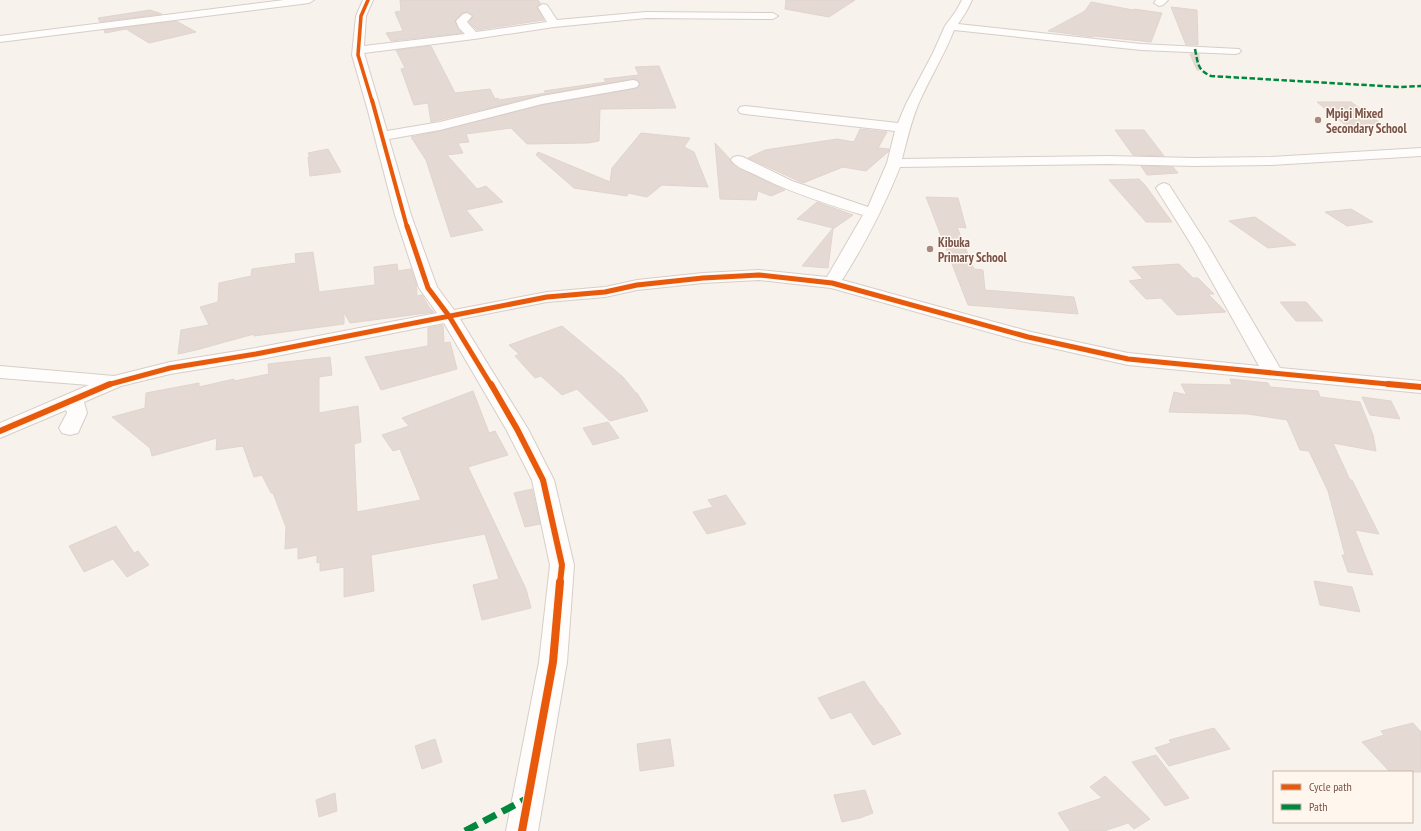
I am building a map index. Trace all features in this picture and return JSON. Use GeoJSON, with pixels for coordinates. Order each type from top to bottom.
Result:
{"type":"FeatureCollection","features":[{"type":"Feature","properties":{"kind":"street"},"geometry":{"type":"LineString","coordinates":[[244,0],[260,5]]}},
{"type":"Feature","properties":{"kind":"street"},"geometry":{"type":"LineString","coordinates":[[0,39],[309,0]]}},
{"type":"Feature","properties":{"kind":"street"},"geometry":{"type":"LineString","coordinates":[[368,0],[361,16],[358,55],[403,215],[428,288],[449,316],[517,429],[543,480],[562,565],[553,662],[522,831]]}},
{"type":"Feature","properties":{"kind":"street"},"geometry":{"type":"LineString","coordinates":[[832,283],[852,251],[879,201],[894,163],[903,128],[912,104],[939,53],[950,26],[961,12],[967,0]]}},
{"type":"Feature","properties":{"kind":"street"},"geometry":{"type":"LineString","coordinates":[[543,7],[554,24]]}},
{"type":"Feature","properties":{"kind":"street"},"geometry":{"type":"LineString","coordinates":[[359,50],[474,36],[644,10],[773,16]]}},
{"type":"Feature","properties":{"kind":"street"},"geometry":{"type":"LineString","coordinates":[[467,16],[461,21],[463,26],[474,36]]}},
{"type":"Feature","properties":{"kind":"street"},"geometry":{"type":"LineString","coordinates":[[950,26],[1141,47],[1235,51]]}},
{"type":"Feature","properties":{"kind":"street"},"geometry":{"type":"LineString","coordinates":[[382,136],[440,126],[542,100],[633,84]]}},
{"type":"Feature","properties":{"kind":"street"},"geometry":{"type":"LineString","coordinates":[[745,110],[903,128]]}},
{"type":"Feature","properties":{"kind":"street"},"geometry":{"type":"LineString","coordinates":[[894,163],[1108,160],[1194,162],[1271,161],[1421,152]]}},
{"type":"Feature","properties":{"kind":"street"},"geometry":{"type":"LineString","coordinates":[[738,160],[763,175],[803,191],[872,213]]}},
{"type":"Feature","properties":{"kind":"street"},"geometry":{"type":"LineString","coordinates":[[1164,188],[1199,244],[1274,374]]}},
{"type":"Feature","properties":{"kind":"street"},"geometry":{"type":"LineString","coordinates":[[0,431],[114,382],[170,368],[256,354],[547,297],[605,292],[637,286],[709,278],[759,275],[832,283],[1028,336],[1128,359],[1421,387]]}},
{"type":"Feature","properties":{"kind":"street"},"geometry":{"type":"LineString","coordinates":[[0,372],[114,382]]}},
{"type":"Feature","properties":{"kind":"street"},"geometry":{"type":"LineString","coordinates":[[70,428],[77,412],[73,400]]}},
{"type":"Feature","properties":{"kind":"building"},"geometry":{"type":"Polygon","coordinates":[[[400,0],[538,0],[541,4],[537,8],[544,20],[477,30],[469,22],[473,16],[467,12],[462,13],[455,21],[458,29],[462,33],[391,41],[386,33],[403,31],[395,12],[401,11],[400,0]]]}},
{"type":"Feature","properties":{"kind":"building"},"geometry":{"type":"Polygon","coordinates":[[[786,0],[855,0],[829,17],[785,9],[786,0]]]}},
{"type":"Feature","properties":{"kind":"building"},"geometry":{"type":"Polygon","coordinates":[[[1091,2],[1133,10],[1162,13],[1151,42],[1048,31],[1085,11],[1091,2]]]}},
{"type":"Feature","properties":{"kind":"building"},"geometry":{"type":"Polygon","coordinates":[[[1171,7],[1197,10],[1198,45],[1186,45],[1171,7]]]}},
{"type":"Feature","properties":{"kind":"building"},"geometry":{"type":"Polygon","coordinates":[[[150,10],[162,14],[100,22],[98,18],[150,10]]]}},
{"type":"Feature","properties":{"kind":"building"},"geometry":{"type":"Polygon","coordinates":[[[176,21],[196,32],[149,43],[126,29],[105,33],[104,30],[176,21]]]}},
{"type":"Feature","properties":{"kind":"building"},"geometry":{"type":"Polygon","coordinates":[[[431,46],[455,93],[490,89],[495,99],[498,98],[499,100],[546,93],[544,91],[606,82],[604,79],[639,75],[635,67],[659,66],[676,108],[600,109],[599,141],[588,143],[527,144],[511,128],[466,134],[469,142],[458,143],[463,153],[447,155],[477,189],[486,186],[503,202],[466,210],[483,230],[451,237],[426,160],[411,137],[542,105],[638,88],[640,83],[633,79],[542,95],[431,122],[428,103],[414,105],[401,69],[405,68],[396,50],[431,46]]]}},
{"type":"Feature","properties":{"kind":"building"},"geometry":{"type":"Polygon","coordinates":[[[1190,54],[1199,54],[1199,70],[1197,70],[1190,54]]]}},
{"type":"Feature","properties":{"kind":"building"},"geometry":{"type":"Polygon","coordinates":[[[1317,102],[1351,102],[1386,127],[1348,127],[1317,102]]]}},
{"type":"Feature","properties":{"kind":"building"},"geometry":{"type":"Polygon","coordinates":[[[860,129],[887,132],[878,148],[889,149],[889,151],[866,171],[843,167],[803,183],[748,158],[765,150],[837,139],[854,142],[860,129]]]}},
{"type":"Feature","properties":{"kind":"building"},"geometry":{"type":"Polygon","coordinates":[[[1115,130],[1144,130],[1164,156],[1133,155],[1115,130]]]}},
{"type":"Feature","properties":{"kind":"building"},"geometry":{"type":"Polygon","coordinates":[[[641,133],[690,138],[684,147],[694,152],[708,187],[662,185],[647,197],[628,193],[627,196],[574,188],[536,155],[538,152],[610,182],[612,168],[641,133]]]}},
{"type":"Feature","properties":{"kind":"building"},"geometry":{"type":"Polygon","coordinates":[[[715,143],[738,168],[785,190],[771,196],[758,191],[756,200],[720,199],[715,143]]]}},
{"type":"Feature","properties":{"kind":"building"},"geometry":{"type":"Polygon","coordinates":[[[328,149],[341,172],[310,176],[308,157],[310,157],[308,153],[328,149]]]}},
{"type":"Feature","properties":{"kind":"building"},"geometry":{"type":"Polygon","coordinates":[[[1141,166],[1173,167],[1178,173],[1147,175],[1141,166]]]}},
{"type":"Feature","properties":{"kind":"building"},"geometry":{"type":"Polygon","coordinates":[[[1139,179],[1172,222],[1146,222],[1109,180],[1139,179]]]}},
{"type":"Feature","properties":{"kind":"building"},"geometry":{"type":"Polygon","coordinates":[[[926,197],[958,198],[966,228],[957,227],[974,269],[983,270],[985,290],[1074,297],[1078,314],[968,305],[926,197]]]}},
{"type":"Feature","properties":{"kind":"building"},"geometry":{"type":"Polygon","coordinates":[[[817,202],[853,215],[833,229],[828,268],[802,266],[833,228],[797,219],[817,202]]]}},
{"type":"Feature","properties":{"kind":"building"},"geometry":{"type":"Polygon","coordinates":[[[1351,209],[1373,222],[1347,226],[1325,212],[1351,209]]]}},
{"type":"Feature","properties":{"kind":"building"},"geometry":{"type":"Polygon","coordinates":[[[1255,217],[1296,245],[1268,248],[1229,221],[1255,217]]]}},
{"type":"Feature","properties":{"kind":"building"},"geometry":{"type":"Polygon","coordinates":[[[313,252],[319,292],[375,285],[374,267],[397,264],[398,271],[411,269],[416,283],[417,296],[422,295],[429,307],[434,312],[350,323],[344,312],[344,324],[254,336],[254,334],[178,354],[181,330],[209,325],[200,307],[218,302],[219,283],[251,276],[252,269],[296,263],[295,254],[313,252]]]}},
{"type":"Feature","properties":{"kind":"building"},"geometry":{"type":"Polygon","coordinates":[[[1179,264],[1193,278],[1198,278],[1214,294],[1208,294],[1226,312],[1177,315],[1161,298],[1146,299],[1129,281],[1143,279],[1132,267],[1179,264]]]}},
{"type":"Feature","properties":{"kind":"building"},"geometry":{"type":"Polygon","coordinates":[[[1280,302],[1306,302],[1323,321],[1296,321],[1280,302]]]}},
{"type":"Feature","properties":{"kind":"building"},"geometry":{"type":"Polygon","coordinates":[[[443,325],[444,343],[450,342],[457,369],[381,390],[365,357],[428,346],[428,328],[443,325]]]}},
{"type":"Feature","properties":{"kind":"building"},"geometry":{"type":"Polygon","coordinates":[[[562,326],[623,377],[637,393],[648,411],[610,421],[577,389],[562,395],[541,376],[535,378],[515,356],[519,354],[509,345],[562,326]]]}},
{"type":"Feature","properties":{"kind":"building"},"geometry":{"type":"Polygon","coordinates":[[[330,357],[332,375],[319,377],[319,413],[358,406],[361,442],[354,444],[357,512],[421,500],[400,449],[393,451],[382,435],[409,426],[402,418],[473,391],[489,433],[495,431],[508,455],[468,467],[526,589],[531,608],[482,620],[473,585],[499,579],[485,534],[371,555],[374,591],[344,597],[344,567],[320,571],[320,562],[317,563],[317,555],[298,559],[298,547],[285,549],[286,527],[273,493],[271,493],[262,475],[254,477],[243,446],[216,450],[217,438],[152,456],[150,448],[112,417],[145,408],[146,393],[199,383],[199,387],[234,379],[234,381],[269,374],[268,364],[330,357]]]}},
{"type":"Feature","properties":{"kind":"building"},"geometry":{"type":"Polygon","coordinates":[[[1230,379],[1268,383],[1270,387],[1318,391],[1320,397],[1360,402],[1373,435],[1376,451],[1333,443],[1350,480],[1352,480],[1379,534],[1355,530],[1373,575],[1348,572],[1342,555],[1345,555],[1328,491],[1309,451],[1300,450],[1287,420],[1248,414],[1169,412],[1174,392],[1187,395],[1181,384],[1232,385],[1230,379]]]}},
{"type":"Feature","properties":{"kind":"building"},"geometry":{"type":"Polygon","coordinates":[[[1362,397],[1391,401],[1400,419],[1370,415],[1362,397]]]}},
{"type":"Feature","properties":{"kind":"building"},"geometry":{"type":"Polygon","coordinates":[[[608,422],[619,438],[593,445],[583,428],[608,422]]]}},
{"type":"Feature","properties":{"kind":"building"},"geometry":{"type":"Polygon","coordinates":[[[532,489],[540,524],[525,527],[514,493],[532,489]]]}},
{"type":"Feature","properties":{"kind":"building"},"geometry":{"type":"Polygon","coordinates":[[[726,495],[746,524],[707,534],[693,512],[713,507],[708,500],[726,495]]]}},
{"type":"Feature","properties":{"kind":"building"},"geometry":{"type":"Polygon","coordinates":[[[116,526],[134,553],[138,551],[149,565],[127,577],[113,559],[84,572],[69,546],[116,526]]]}},
{"type":"Feature","properties":{"kind":"building"},"geometry":{"type":"Polygon","coordinates":[[[1314,581],[1352,587],[1360,612],[1320,605],[1314,581]]]}},
{"type":"Feature","properties":{"kind":"building"},"geometry":{"type":"Polygon","coordinates":[[[864,681],[901,734],[873,745],[851,712],[831,719],[818,698],[864,681]]]}},
{"type":"Feature","properties":{"kind":"building"},"geometry":{"type":"Polygon","coordinates":[[[1413,723],[1421,732],[1421,772],[1389,771],[1362,742],[1384,735],[1381,731],[1413,723]]]}},
{"type":"Feature","properties":{"kind":"building"},"geometry":{"type":"Polygon","coordinates":[[[1214,728],[1230,749],[1169,766],[1155,748],[1171,743],[1169,740],[1214,728]]]}},
{"type":"Feature","properties":{"kind":"building"},"geometry":{"type":"Polygon","coordinates":[[[435,739],[442,762],[422,769],[415,746],[435,739]]]}},
{"type":"Feature","properties":{"kind":"building"},"geometry":{"type":"Polygon","coordinates":[[[670,739],[674,766],[640,771],[637,744],[670,739]]]}},
{"type":"Feature","properties":{"kind":"building"},"geometry":{"type":"Polygon","coordinates":[[[1156,755],[1189,798],[1165,806],[1132,762],[1156,755]]]}},
{"type":"Feature","properties":{"kind":"building"},"geometry":{"type":"Polygon","coordinates":[[[1105,776],[1150,819],[1134,829],[1128,823],[1104,831],[1070,831],[1058,813],[1102,798],[1090,787],[1105,776]]]}},
{"type":"Feature","properties":{"kind":"building"},"geometry":{"type":"Polygon","coordinates":[[[865,790],[873,813],[842,822],[834,795],[865,790]]]}},
{"type":"Feature","properties":{"kind":"building"},"geometry":{"type":"Polygon","coordinates":[[[335,793],[337,811],[319,817],[316,800],[335,793]]]}},
{"type":"Feature","properties":{"kind":"marked path"},"geometry":{"type":"LineString","coordinates":[[1195,49],[1198,65],[1202,72],[1211,76],[1399,87],[1421,86]]}},
{"type":"Feature","properties":{"kind":"marked path"},"geometry":{"type":"LineString","coordinates":[[465,831],[528,798]]}},
{"type":"Feature","properties":{"kind":"cycle path"},"geometry":{"type":"LineString","coordinates":[[368,0],[361,16],[358,55],[375,111],[403,215],[428,288],[449,316],[479,364],[517,429],[543,480],[562,565],[553,662],[522,831]]}},
{"type":"Feature","properties":{"kind":"cycle path"},"geometry":{"type":"LineString","coordinates":[[0,431],[114,382],[170,368],[256,354],[547,297],[605,292],[637,285],[703,278],[759,275],[832,283],[1028,337],[1128,359],[1421,387]]}},
{"type":"Feature","properties":{"kind":"place","name":"Mpigi Mixed Secondary School"},"geometry":{"type":"Point","coordinates":[1318,120]}},
{"type":"Feature","properties":{"kind":"place","name":"Kibuka Primary School"},"geometry":{"type":"Point","coordinates":[930,249]}}]}
